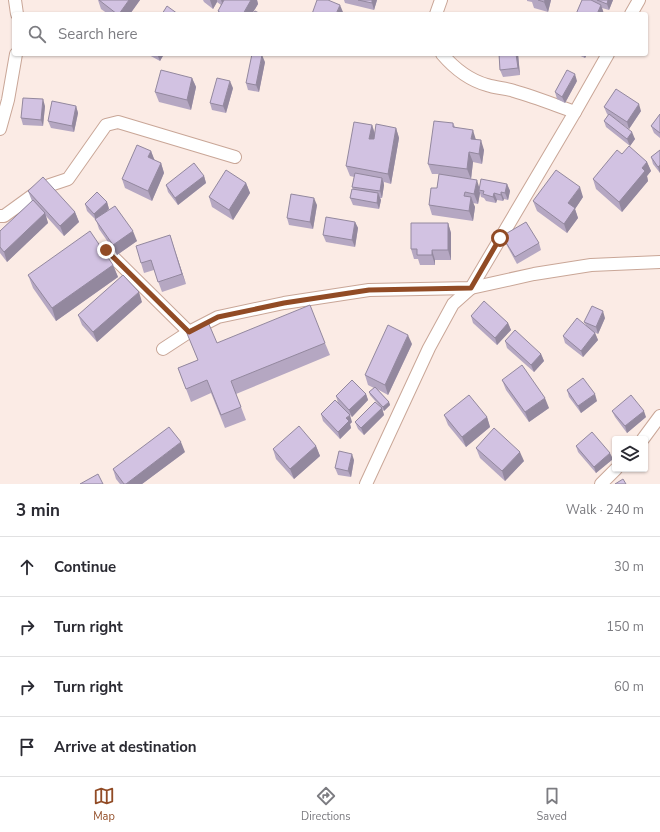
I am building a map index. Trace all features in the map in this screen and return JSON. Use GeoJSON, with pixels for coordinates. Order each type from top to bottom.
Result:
{"type":"FeatureCollection","features":[{"type":"Feature","properties":{"kind":"street"},"geometry":{"type":"LineString","coordinates":[[15,0],[17,12]]}},
{"type":"Feature","properties":{"kind":"street"},"geometry":{"type":"LineString","coordinates":[[437,12],[441,0]]}},
{"type":"Feature","properties":{"kind":"street"},"geometry":{"type":"LineString","coordinates":[[632,12],[639,0]]}},
{"type":"Feature","properties":{"kind":"street"},"geometry":{"type":"LineString","coordinates":[[0,129],[8,100],[16,56]]}},
{"type":"Feature","properties":{"kind":"street"},"geometry":{"type":"LineString","coordinates":[[444,56],[455,67],[471,79],[487,85],[522,93],[576,112]]}},
{"type":"Feature","properties":{"kind":"street"},"geometry":{"type":"LineString","coordinates":[[366,484],[429,348],[453,304],[471,288],[576,112],[607,56]]}},
{"type":"Feature","properties":{"kind":"street"},"geometry":{"type":"LineString","coordinates":[[0,216],[4,216],[44,187],[68,179],[106,125],[118,122],[235,157]]}},
{"type":"Feature","properties":{"kind":"street"},"geometry":{"type":"LineString","coordinates":[[106,250],[189,332]]}},
{"type":"Feature","properties":{"kind":"street"},"geometry":{"type":"LineString","coordinates":[[163,349],[189,332],[218,317],[284,303],[369,290],[471,288],[534,274],[590,265],[660,262]]}},
{"type":"Feature","properties":{"kind":"street"},"geometry":{"type":"LineString","coordinates":[[645,436],[660,416]]}},
{"type":"Feature","properties":{"kind":"street"},"geometry":{"type":"LineString","coordinates":[[601,484],[613,472]]}},
{"type":"Feature","properties":{"kind":"building"},"geometry":{"type":"Polygon","coordinates":[[[99,0],[129,0],[120,12],[114,12],[99,0]]]}},
{"type":"Feature","properties":{"kind":"building"},"geometry":{"type":"Polygon","coordinates":[[[224,0],[251,0],[244,12],[218,11],[224,0]]]}},
{"type":"Feature","properties":{"kind":"building"},"geometry":{"type":"Polygon","coordinates":[[[317,0],[328,0],[340,5],[337,12],[313,12],[317,0]]]}},
{"type":"Feature","properties":{"kind":"building"},"geometry":{"type":"Polygon","coordinates":[[[358,0],[372,0],[372,3],[358,0]]]}},
{"type":"Feature","properties":{"kind":"building"},"geometry":{"type":"Polygon","coordinates":[[[582,0],[591,0],[601,5],[598,12],[577,12],[582,0]]]}},
{"type":"Feature","properties":{"kind":"building"},"geometry":{"type":"Polygon","coordinates":[[[597,0],[608,0],[607,4],[597,0]]]}},
{"type":"Feature","properties":{"kind":"building"},"geometry":{"type":"Polygon","coordinates":[[[167,6],[175,12],[163,12],[167,6]]]}},
{"type":"Feature","properties":{"kind":"building"},"geometry":{"type":"Polygon","coordinates":[[[252,56],[262,56],[256,85],[246,83],[252,56]]]}},
{"type":"Feature","properties":{"kind":"building"},"geometry":{"type":"Polygon","coordinates":[[[499,56],[516,56],[518,68],[500,70],[499,56]]]}},
{"type":"Feature","properties":{"kind":"building"},"geometry":{"type":"Polygon","coordinates":[[[161,70],[192,78],[187,100],[155,92],[161,70]]]}},
{"type":"Feature","properties":{"kind":"building"},"geometry":{"type":"Polygon","coordinates":[[[567,70],[575,74],[562,97],[555,92],[567,70]]]}},
{"type":"Feature","properties":{"kind":"building"},"geometry":{"type":"Polygon","coordinates":[[[217,78],[230,81],[223,106],[210,103],[217,78]]]}},
{"type":"Feature","properties":{"kind":"building"},"geometry":{"type":"Polygon","coordinates":[[[616,89],[639,104],[627,122],[604,107],[616,89]]]}},
{"type":"Feature","properties":{"kind":"building"},"geometry":{"type":"Polygon","coordinates":[[[23,98],[43,99],[41,120],[21,118],[23,98]]]}},
{"type":"Feature","properties":{"kind":"building"},"geometry":{"type":"Polygon","coordinates":[[[52,101],[76,106],[72,126],[48,121],[52,101]]]}},
{"type":"Feature","properties":{"kind":"building"},"geometry":{"type":"Polygon","coordinates":[[[609,114],[632,132],[627,139],[604,121],[609,114]]]}},
{"type":"Feature","properties":{"kind":"building"},"geometry":{"type":"Polygon","coordinates":[[[660,114],[660,133],[651,126],[660,114]]]}},
{"type":"Feature","properties":{"kind":"building"},"geometry":{"type":"Polygon","coordinates":[[[434,121],[453,123],[453,127],[473,130],[471,139],[481,140],[479,154],[469,152],[467,169],[428,164],[434,121]]]}},
{"type":"Feature","properties":{"kind":"building"},"geometry":{"type":"Polygon","coordinates":[[[354,122],[372,125],[369,139],[374,139],[376,124],[396,128],[388,174],[346,166],[354,122]]]}},
{"type":"Feature","properties":{"kind":"building"},"geometry":{"type":"Polygon","coordinates":[[[137,145],[151,151],[148,157],[161,163],[148,191],[122,179],[137,145]]]}},
{"type":"Feature","properties":{"kind":"building"},"geometry":{"type":"Polygon","coordinates":[[[629,146],[647,162],[642,168],[645,171],[619,202],[593,179],[617,150],[622,154],[629,146]]]}},
{"type":"Feature","properties":{"kind":"building"},"geometry":{"type":"Polygon","coordinates":[[[660,150],[660,165],[658,167],[651,157],[660,150]]]}},
{"type":"Feature","properties":{"kind":"building"},"geometry":{"type":"Polygon","coordinates":[[[194,163],[204,176],[175,198],[166,185],[194,163]]]}},
{"type":"Feature","properties":{"kind":"building"},"geometry":{"type":"Polygon","coordinates":[[[226,170],[246,183],[229,210],[209,197],[226,170]]]}},
{"type":"Feature","properties":{"kind":"building"},"geometry":{"type":"Polygon","coordinates":[[[556,170],[580,187],[568,203],[575,208],[564,224],[533,201],[556,170]]]}},
{"type":"Feature","properties":{"kind":"building"},"geometry":{"type":"Polygon","coordinates":[[[355,173],[382,178],[380,191],[352,187],[355,173]]]}},
{"type":"Feature","properties":{"kind":"building"},"geometry":{"type":"Polygon","coordinates":[[[439,174],[477,180],[474,194],[465,192],[464,196],[471,197],[469,211],[429,205],[431,188],[437,188],[439,174]]]}},
{"type":"Feature","properties":{"kind":"building"},"geometry":{"type":"Polygon","coordinates":[[[43,177],[75,212],[60,226],[28,191],[43,177]]]}},
{"type":"Feature","properties":{"kind":"building"},"geometry":{"type":"Polygon","coordinates":[[[481,179],[507,184],[505,193],[501,192],[501,195],[494,193],[493,197],[483,194],[484,191],[479,190],[481,179]]]}},
{"type":"Feature","properties":{"kind":"building"},"geometry":{"type":"Polygon","coordinates":[[[352,189],[378,193],[377,203],[350,198],[352,189]]]}},
{"type":"Feature","properties":{"kind":"building"},"geometry":{"type":"Polygon","coordinates":[[[97,192],[107,202],[94,214],[85,204],[97,192]]]}},
{"type":"Feature","properties":{"kind":"building"},"geometry":{"type":"Polygon","coordinates":[[[291,194],[314,198],[310,222],[287,218],[291,194]]]}},
{"type":"Feature","properties":{"kind":"building"},"geometry":{"type":"Polygon","coordinates":[[[33,200],[45,213],[4,252],[0,247],[0,231],[33,200]]]}},
{"type":"Feature","properties":{"kind":"building"},"geometry":{"type":"Polygon","coordinates":[[[115,206],[133,231],[113,245],[95,219],[115,206]]]}},
{"type":"Feature","properties":{"kind":"building"},"geometry":{"type":"Polygon","coordinates":[[[326,217],[355,222],[352,240],[323,235],[326,217]]]}},
{"type":"Feature","properties":{"kind":"building"},"geometry":{"type":"Polygon","coordinates":[[[526,222],[539,243],[515,257],[502,236],[526,222]]]}},
{"type":"Feature","properties":{"kind":"building"},"geometry":{"type":"Polygon","coordinates":[[[411,223],[448,223],[448,250],[432,250],[432,255],[417,255],[417,249],[411,249],[411,223]]]}},
{"type":"Feature","properties":{"kind":"building"},"geometry":{"type":"Polygon","coordinates":[[[90,231],[113,265],[52,308],[28,275],[90,231]]]}},
{"type":"Feature","properties":{"kind":"building"},"geometry":{"type":"Polygon","coordinates":[[[170,235],[182,274],[158,282],[151,260],[141,263],[136,246],[170,235]]]}},
{"type":"Feature","properties":{"kind":"building"},"geometry":{"type":"Polygon","coordinates":[[[123,275],[139,292],[93,332],[78,315],[123,275]]]}},
{"type":"Feature","properties":{"kind":"building"},"geometry":{"type":"Polygon","coordinates":[[[484,301],[508,323],[495,338],[471,316],[484,301]]]}},
{"type":"Feature","properties":{"kind":"building"},"geometry":{"type":"Polygon","coordinates":[[[310,305],[325,343],[231,381],[241,407],[221,415],[207,380],[186,389],[178,368],[198,360],[186,331],[208,322],[217,343],[310,305]]]}},
{"type":"Feature","properties":{"kind":"building"},"geometry":{"type":"Polygon","coordinates":[[[592,306],[603,311],[596,327],[584,322],[592,306]]]}},
{"type":"Feature","properties":{"kind":"building"},"geometry":{"type":"Polygon","coordinates":[[[577,318],[595,333],[581,351],[563,336],[577,318]]]}},
{"type":"Feature","properties":{"kind":"building"},"geometry":{"type":"Polygon","coordinates":[[[388,325],[408,335],[385,385],[365,375],[388,325]]]}},
{"type":"Feature","properties":{"kind":"building"},"geometry":{"type":"Polygon","coordinates":[[[515,330],[541,354],[531,365],[505,341],[515,330]]]}},
{"type":"Feature","properties":{"kind":"building"},"geometry":{"type":"Polygon","coordinates":[[[522,365],[545,398],[525,412],[502,380],[522,365]]]}},
{"type":"Feature","properties":{"kind":"building"},"geometry":{"type":"Polygon","coordinates":[[[583,378],[595,394],[578,406],[567,390],[583,378]]]}},
{"type":"Feature","properties":{"kind":"building"},"geometry":{"type":"Polygon","coordinates":[[[352,380],[366,394],[349,410],[336,396],[352,380]]]}},
{"type":"Feature","properties":{"kind":"building"},"geometry":{"type":"Polygon","coordinates":[[[375,387],[389,402],[383,407],[369,392],[375,387]]]}},
{"type":"Feature","properties":{"kind":"building"},"geometry":{"type":"Polygon","coordinates":[[[469,395],[487,417],[462,437],[444,415],[469,395]]]}},
{"type":"Feature","properties":{"kind":"building"},"geometry":{"type":"Polygon","coordinates":[[[631,395],[644,411],[625,426],[612,411],[631,395]]]}},
{"type":"Feature","properties":{"kind":"building"},"geometry":{"type":"Polygon","coordinates":[[[335,400],[350,415],[346,418],[349,421],[338,432],[321,414],[335,400]]]}},
{"type":"Feature","properties":{"kind":"building"},"geometry":{"type":"Polygon","coordinates":[[[375,402],[382,408],[361,428],[355,422],[375,402]]]}},
{"type":"Feature","properties":{"kind":"building"},"geometry":{"type":"Polygon","coordinates":[[[299,426],[316,446],[290,469],[273,449],[299,426]]]}},
{"type":"Feature","properties":{"kind":"building"},"geometry":{"type":"Polygon","coordinates":[[[169,427],[181,442],[124,484],[113,469],[169,427]]]}},
{"type":"Feature","properties":{"kind":"building"},"geometry":{"type":"Polygon","coordinates":[[[494,428],[520,452],[502,471],[476,448],[494,428]]]}},
{"type":"Feature","properties":{"kind":"building"},"geometry":{"type":"Polygon","coordinates":[[[592,432],[610,453],[594,467],[576,446],[592,432]]]}},
{"type":"Feature","properties":{"kind":"building"},"geometry":{"type":"Polygon","coordinates":[[[339,451],[352,454],[348,471],[335,468],[339,451]]]}},
{"type":"Feature","properties":{"kind":"building"},"geometry":{"type":"Polygon","coordinates":[[[98,474],[103,484],[80,484],[98,474]]]}},
{"type":"Feature","properties":{"kind":"building"},"geometry":{"type":"Polygon","coordinates":[[[623,479],[626,484],[615,484],[623,479]]]}},
{"type":"Feature","properties":{"kind":"route"},"geometry":{"type":"LineString","coordinates":[[106,250],[189,332],[218,317],[284,303],[369,290],[471,288],[500,238]]}}]}
